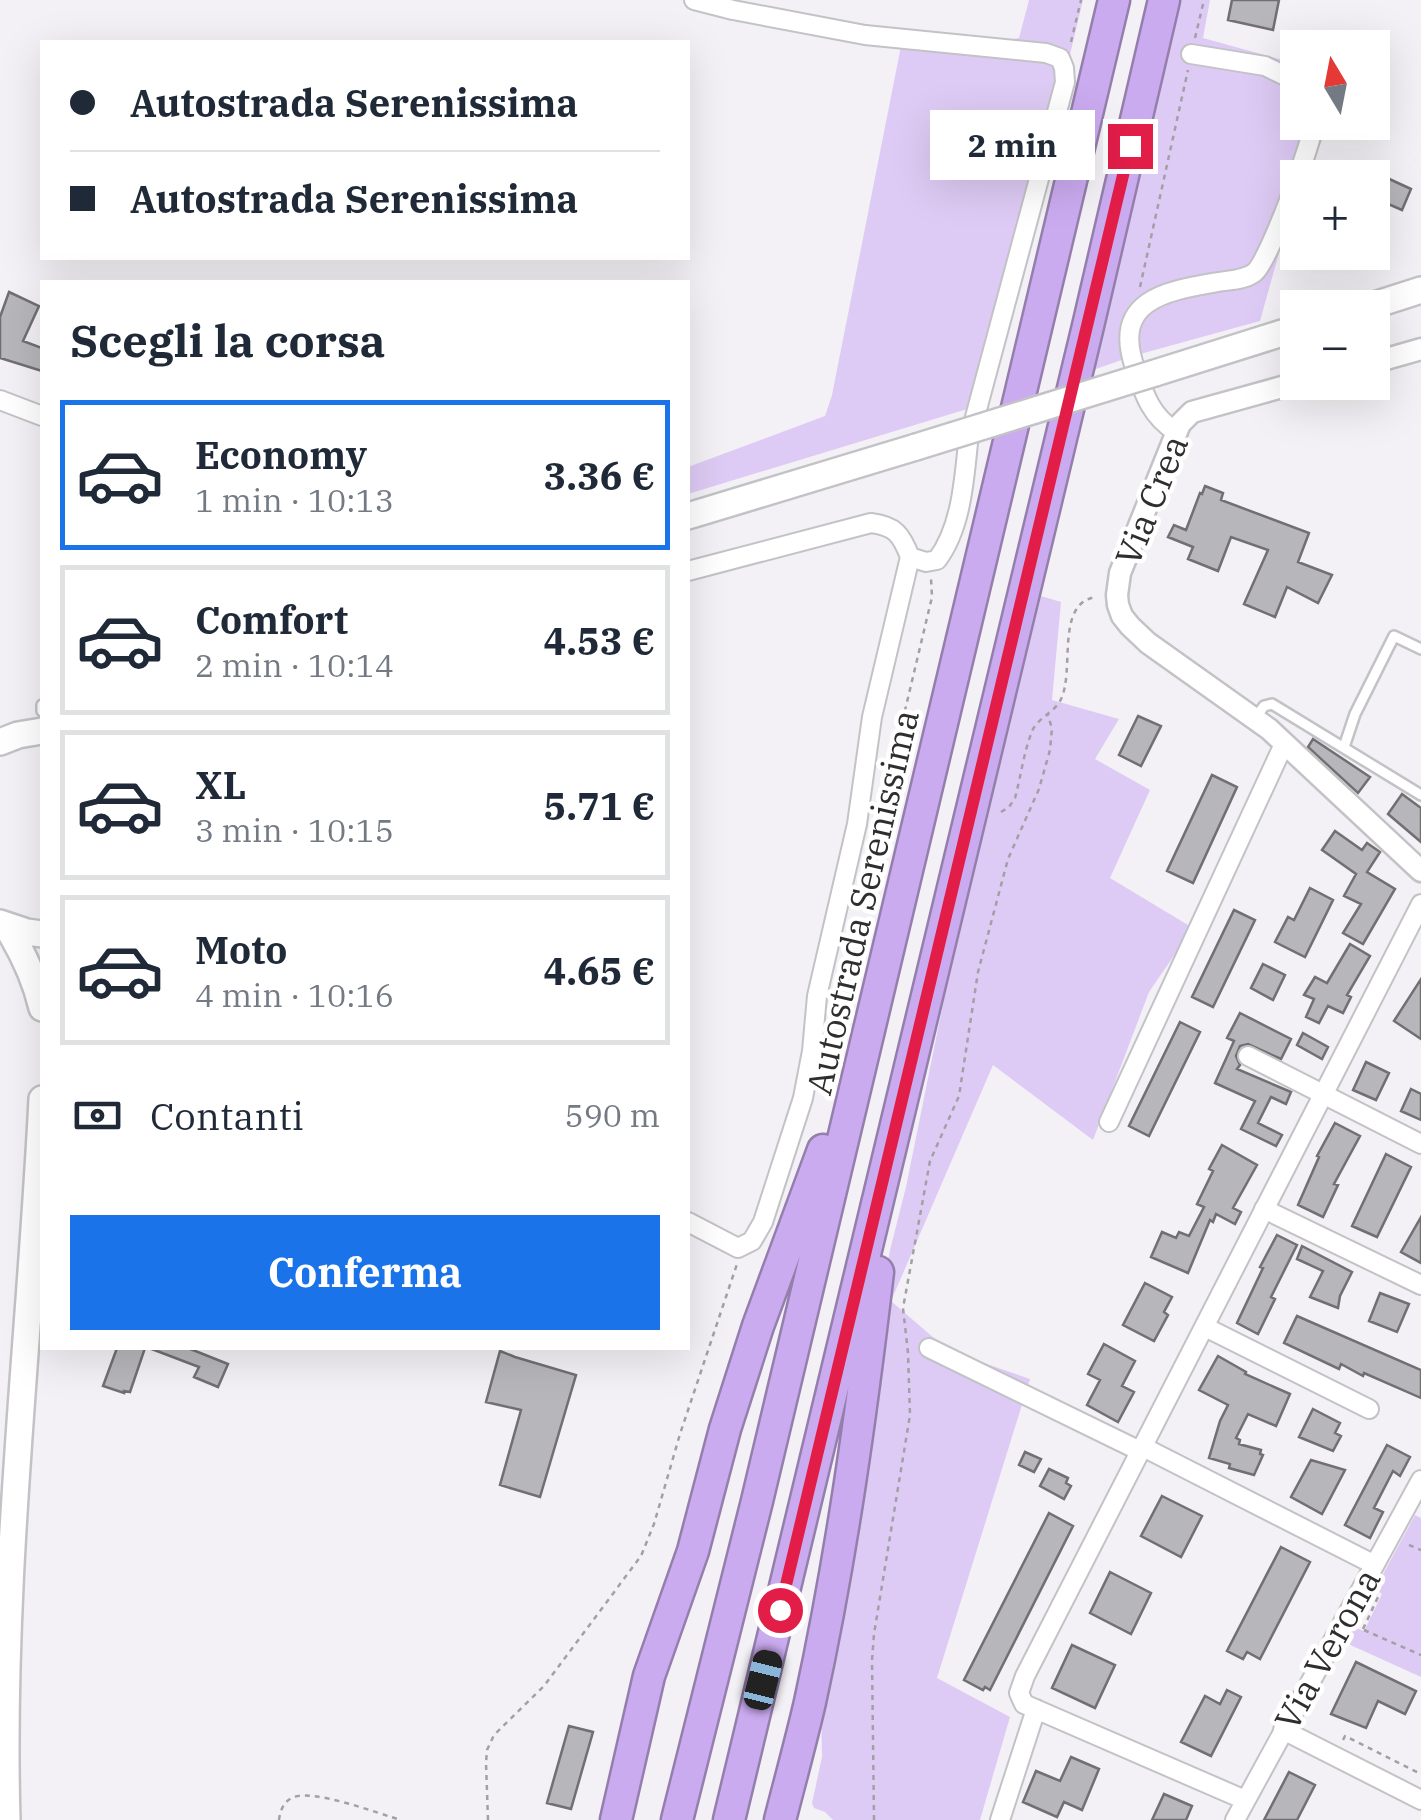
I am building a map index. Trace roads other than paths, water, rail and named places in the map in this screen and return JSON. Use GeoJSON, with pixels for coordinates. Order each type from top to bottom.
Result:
{"type":"FeatureCollection","features":[{"type":"Feature","properties":{"kind":"highway","name":"Autostrada Serenissima"},"geometry":{"type":"LineString","coordinates":[[677,1820],[758,1502],[1114,0]]}},
{"type":"Feature","properties":{"kind":"highway"},"geometry":{"type":"LineString","coordinates":[[729,1820],[1164,0]]}},
{"type":"Feature","properties":{"kind":"highway"},"geometry":{"type":"LineString","coordinates":[[616,1820],[649,1676],[693,1551],[758,1326],[826,1142],[991,463],[1036,329]]}},
{"type":"Feature","properties":{"kind":"highway"},"geometry":{"type":"LineString","coordinates":[[780,1820],[810,1702],[852,1471],[880,1262],[892,1215],[901,1105]]}},
{"type":"Feature","properties":{"kind":"main road"},"geometry":{"type":"LineString","coordinates":[[1390,300],[1421,290]]}},
{"type":"Feature","properties":{"kind":"main road"},"geometry":{"type":"LineString","coordinates":[[690,515],[1280,334]]}},
{"type":"Feature","properties":{"kind":"main road"},"geometry":{"type":"LineString","coordinates":[[0,742],[40,731]]}},
{"type":"Feature","properties":{"kind":"main road"},"geometry":{"type":"LineString","coordinates":[[4,925],[40,934]]}},
{"type":"Feature","properties":{"kind":"main road"},"geometry":{"type":"LineString","coordinates":[[4,925],[24,956],[40,999]]}},
{"type":"Feature","properties":{"kind":"main road"},"geometry":{"type":"LineString","coordinates":[[7,1820],[4,1731],[8,1611],[40,1130]]}},
{"type":"Feature","properties":{"kind":"street"},"geometry":{"type":"LineString","coordinates":[[694,0],[865,36],[1046,53],[1060,58],[1064,68],[1065,82],[968,442],[963,494],[945,549],[936,560],[910,557]]}},
{"type":"Feature","properties":{"kind":"street"},"geometry":{"type":"LineString","coordinates":[[1191,54],[1246,61],[1280,73]]}},
{"type":"Feature","properties":{"kind":"street"},"geometry":{"type":"LineString","coordinates":[[1175,432],[1149,407],[1132,360],[1133,318],[1151,299],[1256,271],[1312,140]]}},
{"type":"Feature","properties":{"kind":"street"},"geometry":{"type":"LineString","coordinates":[[1390,357],[1421,348]]}},
{"type":"Feature","properties":{"kind":"street","name":"Via Crea"},"geometry":{"type":"LineString","coordinates":[[1280,388],[1192,412],[1180,424],[1120,574],[1117,595],[1122,616],[1148,643],[1284,744],[1421,871]]}},
{"type":"Feature","properties":{"kind":"street"},"geometry":{"type":"LineString","coordinates":[[0,400],[40,415]]}},
{"type":"Feature","properties":{"kind":"street"},"geometry":{"type":"LineString","coordinates":[[690,570],[871,522],[888,525],[904,542],[910,557],[872,717],[857,824],[817,996],[803,1098],[763,1222],[752,1242],[738,1248],[690,1223]]}},
{"type":"Feature","properties":{"kind":"street"},"geometry":{"type":"LineString","coordinates":[[1109,1122],[1284,744]]}},
{"type":"Feature","properties":{"kind":"street"},"geometry":{"type":"LineString","coordinates":[[1245,1800],[1024,1704],[1019,1693],[1421,904]]}},
{"type":"Feature","properties":{"kind":"street"},"geometry":{"type":"LineString","coordinates":[[1248,1056],[1421,1144]]}},
{"type":"Feature","properties":{"kind":"street"},"geometry":{"type":"LineString","coordinates":[[1264,1210],[1421,1285]]}},
{"type":"Feature","properties":{"kind":"street"},"geometry":{"type":"LineString","coordinates":[[1204,1327],[1369,1409]]}},
{"type":"Feature","properties":{"kind":"street"},"geometry":{"type":"LineString","coordinates":[[929,1348],[1373,1564]]}},
{"type":"Feature","properties":{"kind":"street","name":"Via Verona"},"geometry":{"type":"LineString","coordinates":[[1234,1820],[1421,1480]]}},
{"type":"Feature","properties":{"kind":"street"},"geometry":{"type":"LineString","coordinates":[[1000,1820],[1036,1709]]}},
{"type":"Feature","properties":{"kind":"street"},"geometry":{"type":"LineString","coordinates":[[1282,1730],[1421,1800]]}},
{"type":"Feature","properties":{"kind":"lane"},"geometry":{"type":"LineString","coordinates":[[1344,747],[1354,714],[1394,636],[1421,648]]}},
{"type":"Feature","properties":{"kind":"lane"},"geometry":{"type":"LineString","coordinates":[[1254,719],[1264,706],[1272,704],[1421,795]]}}]}
